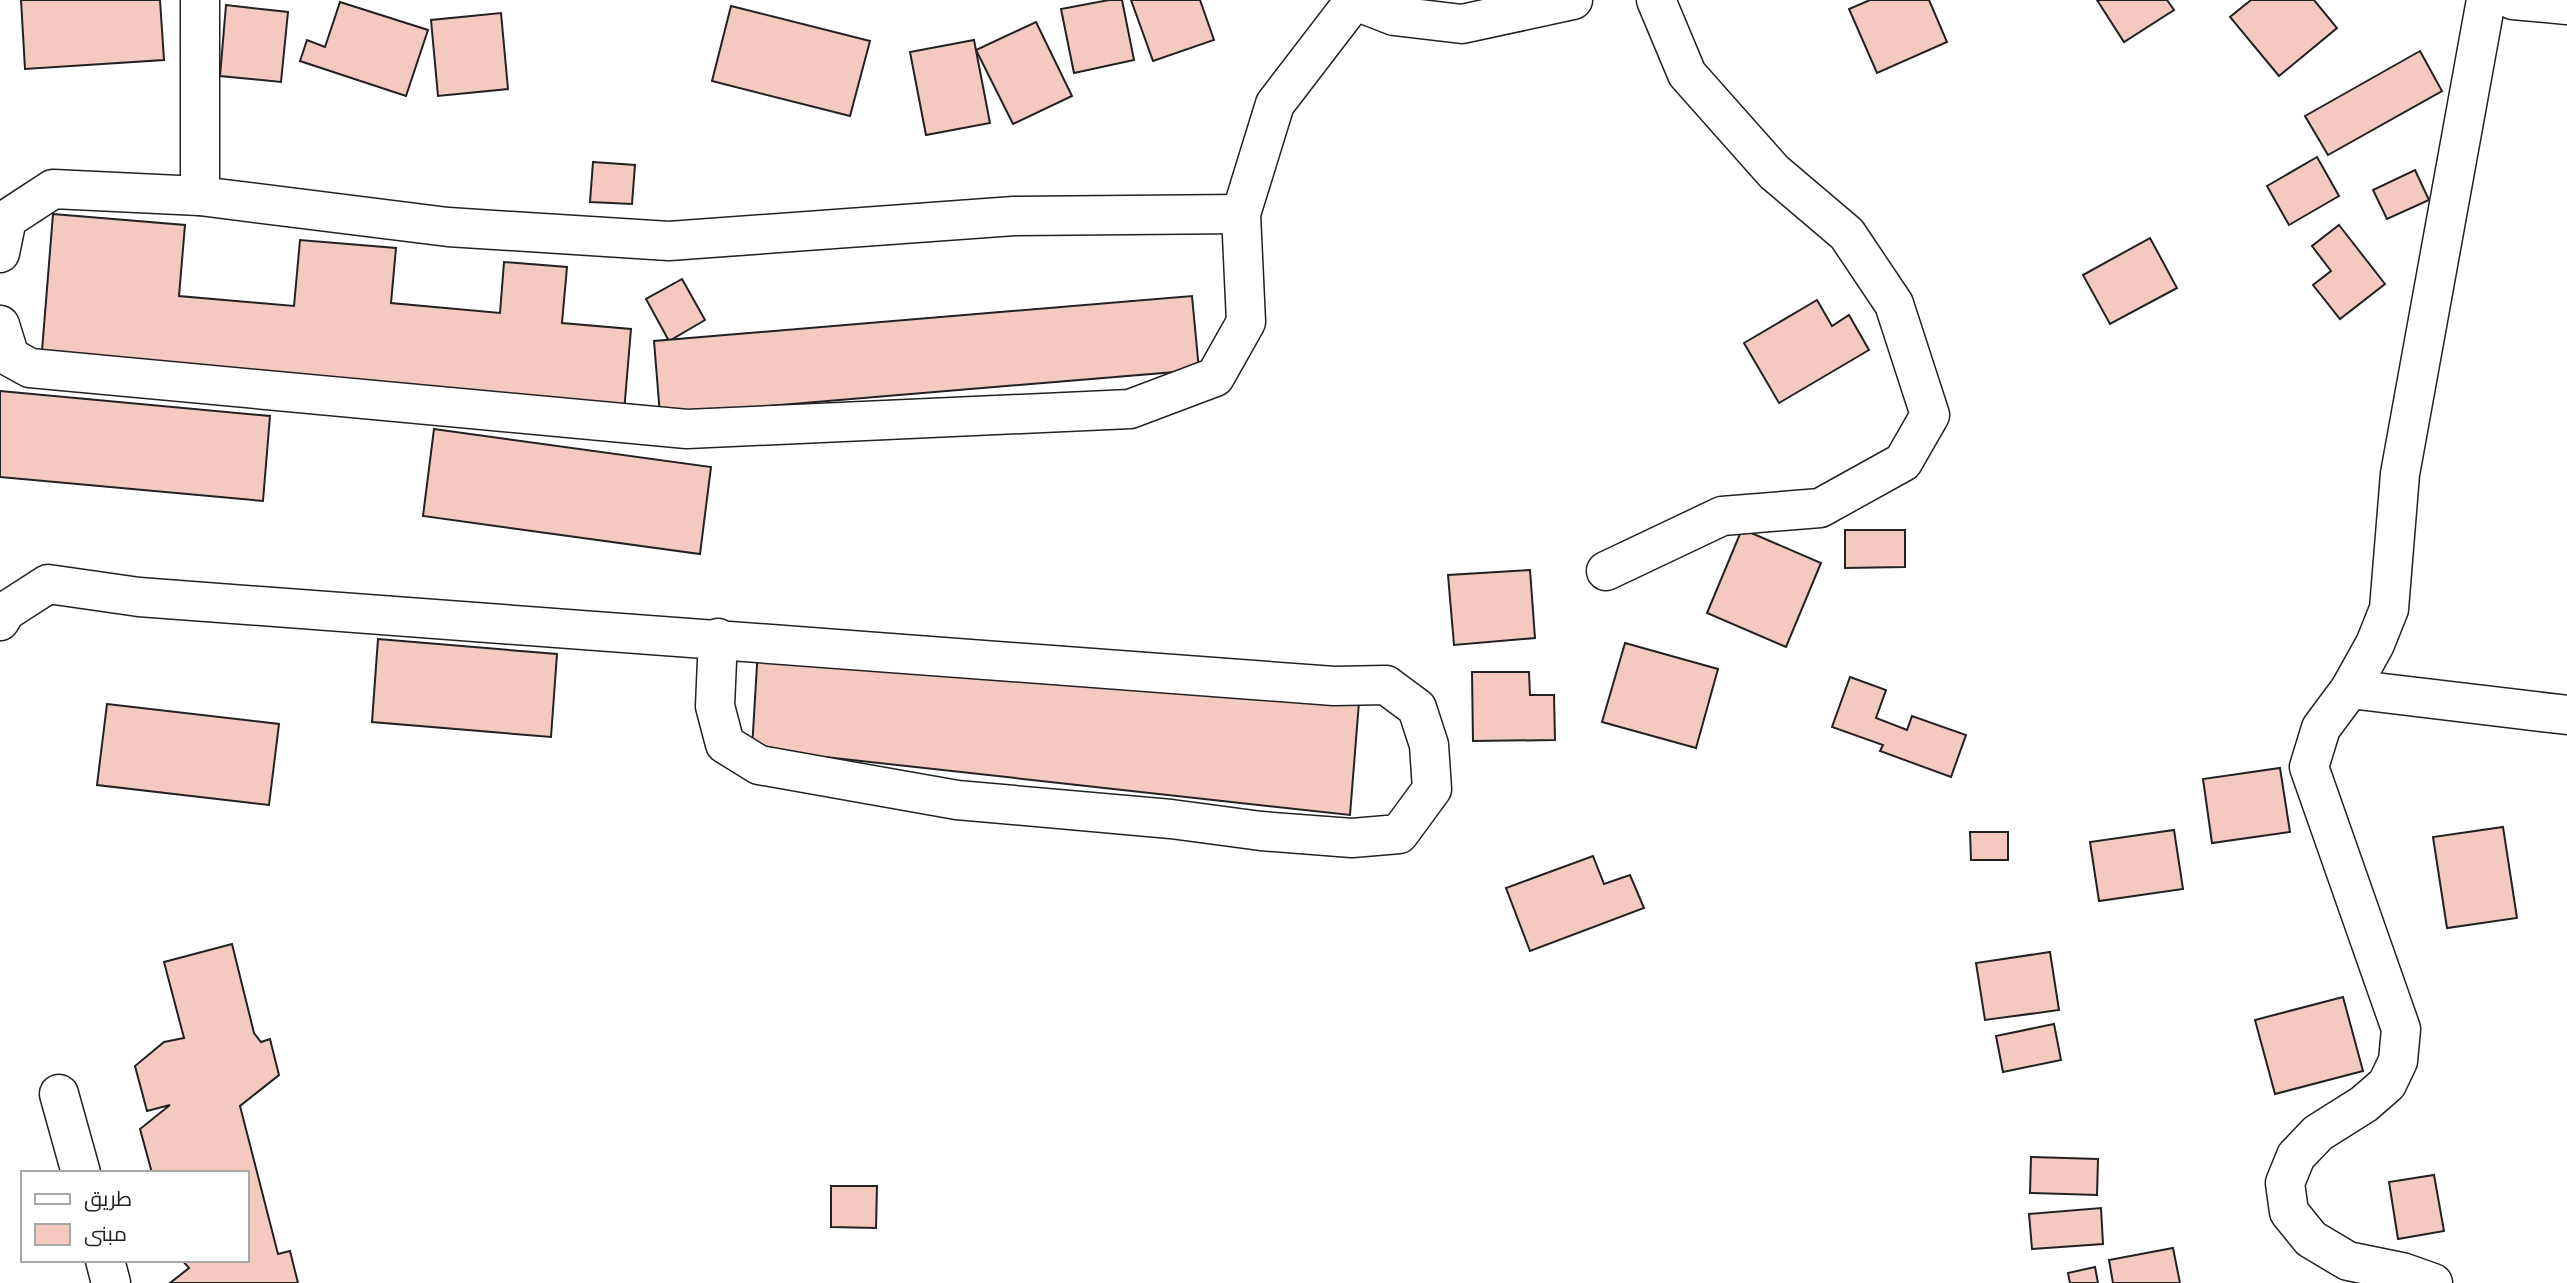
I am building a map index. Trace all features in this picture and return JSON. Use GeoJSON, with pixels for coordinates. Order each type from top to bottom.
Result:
{"type":"FeatureCollection","features":[{"type":"Feature","properties":{"kind":"street"},"geometry":{"type":"LineString","coordinates":[[200,0],[200,197]]}},
{"type":"Feature","properties":{"kind":"street"},"geometry":{"type":"LineString","coordinates":[[0,325],[10,357],[30,368],[687,429],[1130,409],[1215,377],[1247,322],[1241,214],[1275,104],[1353,1],[1394,16],[1462,23],[1573,0]]}},
{"type":"Feature","properties":{"kind":"street"},"geometry":{"type":"LineString","coordinates":[[1606,571],[1722,516],[1820,508],[1902,463],[1930,415],[1894,304],[1847,234],[1774,172],[1687,74],[1656,0]]}},
{"type":"Feature","properties":{"kind":"street"},"geometry":{"type":"LineString","coordinates":[[2433,1283],[2402,1272],[2348,1261],[2311,1239],[2289,1212],[2285,1183],[2296,1156],[2318,1133],[2364,1104],[2387,1084],[2398,1061],[2401,1029],[2309,767],[2321,728],[2350,689],[2375,644],[2389,609],[2400,474],[2486,0]]}},
{"type":"Feature","properties":{"kind":"street"},"geometry":{"type":"LineString","coordinates":[[2513,0],[2567,5]]}},
{"type":"Feature","properties":{"kind":"street"},"geometry":{"type":"LineString","coordinates":[[0,253],[7,219],[53,189],[200,197],[449,227],[669,242],[1014,216],[1241,214]]}},
{"type":"Feature","properties":{"kind":"street"},"geometry":{"type":"LineString","coordinates":[[0,621],[6,611],[48,584],[139,597],[718,638],[1334,686],[1386,685],[1418,708],[1429,745],[1432,789],[1399,834],[1352,838],[957,800],[804,775],[759,765],[725,744],[715,706],[718,638]]}},
{"type":"Feature","properties":{"kind":"street"},"geometry":{"type":"LineString","coordinates":[[2350,689],[2567,715]]}},
{"type":"Feature","properties":{"kind":"street"},"geometry":{"type":"LineString","coordinates":[[59,1094],[80,1171]]}},
{"type":"Feature","properties":{"kind":"street"},"geometry":{"type":"LineString","coordinates":[[105,1262],[111,1283]]}},
{"type":"Feature","properties":{"kind":"building"},"geometry":{"type":"Polygon","coordinates":[[[21,0],[160,0],[164,60],[25,69],[21,0]]]}},
{"type":"Feature","properties":{"kind":"building"},"geometry":{"type":"Polygon","coordinates":[[[1122,0],[1134,60],[1074,73],[1061,9],[1122,0]]]}},
{"type":"Feature","properties":{"kind":"building"},"geometry":{"type":"Polygon","coordinates":[[[1131,0],[1200,0],[1214,40],[1153,61],[1131,0]]]}},
{"type":"Feature","properties":{"kind":"building"},"geometry":{"type":"Polygon","coordinates":[[[1870,0],[1929,0],[1947,42],[1877,73],[1849,9],[1870,0]]]}},
{"type":"Feature","properties":{"kind":"building"},"geometry":{"type":"Polygon","coordinates":[[[2097,0],[2167,0],[2174,10],[2124,42],[2097,0]]]}},
{"type":"Feature","properties":{"kind":"building"},"geometry":{"type":"Polygon","coordinates":[[[2251,0],[2314,0],[2337,28],[2279,76],[2230,17],[2251,0]]]}},
{"type":"Feature","properties":{"kind":"building"},"geometry":{"type":"Polygon","coordinates":[[[340,2],[428,30],[406,96],[300,61],[307,40],[325,47],[340,2]]]}},
{"type":"Feature","properties":{"kind":"building"},"geometry":{"type":"Polygon","coordinates":[[[226,5],[288,12],[281,82],[220,76],[226,5]]]}},
{"type":"Feature","properties":{"kind":"building"},"geometry":{"type":"Polygon","coordinates":[[[731,6],[870,41],[850,116],[712,81],[731,6]]]}},
{"type":"Feature","properties":{"kind":"building"},"geometry":{"type":"Polygon","coordinates":[[[501,13],[508,89],[438,96],[431,20],[501,13]]]}},
{"type":"Feature","properties":{"kind":"building"},"geometry":{"type":"Polygon","coordinates":[[[1036,22],[1072,96],[1013,124],[976,50],[1036,22]]]}},
{"type":"Feature","properties":{"kind":"building"},"geometry":{"type":"Polygon","coordinates":[[[974,40],[990,123],[926,135],[910,52],[974,40]]]}},
{"type":"Feature","properties":{"kind":"building"},"geometry":{"type":"Polygon","coordinates":[[[2420,51],[2442,91],[2328,155],[2305,116],[2420,51]]]}},
{"type":"Feature","properties":{"kind":"building"},"geometry":{"type":"Polygon","coordinates":[[[2317,157],[2339,196],[2289,225],[2267,186],[2317,157]]]}},
{"type":"Feature","properties":{"kind":"building"},"geometry":{"type":"Polygon","coordinates":[[[593,162],[635,165],[632,204],[590,202],[593,162]]]}},
{"type":"Feature","properties":{"kind":"building"},"geometry":{"type":"Polygon","coordinates":[[[2415,170],[2429,200],[2387,219],[2373,190],[2415,170]]]}},
{"type":"Feature","properties":{"kind":"building"},"geometry":{"type":"Polygon","coordinates":[[[53,214],[185,225],[179,296],[294,306],[300,240],[396,248],[391,303],[500,313],[504,262],[567,267],[562,323],[631,329],[624,412],[41,363],[53,214]]]}},
{"type":"Feature","properties":{"kind":"building"},"geometry":{"type":"Polygon","coordinates":[[[2339,225],[2385,284],[2340,319],[2313,285],[2331,271],[2312,246],[2339,225]]]}},
{"type":"Feature","properties":{"kind":"building"},"geometry":{"type":"Polygon","coordinates":[[[2150,238],[2177,288],[2110,324],[2083,275],[2150,238]]]}},
{"type":"Feature","properties":{"kind":"building"},"geometry":{"type":"Polygon","coordinates":[[[682,279],[705,320],[669,341],[646,299],[682,279]]]}},
{"type":"Feature","properties":{"kind":"building"},"geometry":{"type":"Polygon","coordinates":[[[1192,296],[1199,370],[660,415],[654,341],[1192,296]]]}},
{"type":"Feature","properties":{"kind":"building"},"geometry":{"type":"Polygon","coordinates":[[[1817,300],[1832,326],[1849,315],[1869,350],[1779,403],[1744,343],[1817,300]]]}},
{"type":"Feature","properties":{"kind":"building"},"geometry":{"type":"Polygon","coordinates":[[[0,391],[270,416],[263,501],[0,477],[0,391]]]}},
{"type":"Feature","properties":{"kind":"building"},"geometry":{"type":"Polygon","coordinates":[[[434,429],[711,467],[700,554],[423,516],[434,429]]]}},
{"type":"Feature","properties":{"kind":"building"},"geometry":{"type":"Polygon","coordinates":[[[1742,529],[1821,563],[1786,647],[1707,613],[1742,529]]]}},
{"type":"Feature","properties":{"kind":"building"},"geometry":{"type":"Polygon","coordinates":[[[1845,530],[1905,530],[1905,567],[1845,568],[1845,530]]]}},
{"type":"Feature","properties":{"kind":"building"},"geometry":{"type":"Polygon","coordinates":[[[1530,570],[1535,638],[1454,645],[1448,575],[1530,570]]]}},
{"type":"Feature","properties":{"kind":"building"},"geometry":{"type":"Polygon","coordinates":[[[378,639],[557,654],[551,737],[372,722],[378,639]]]}},
{"type":"Feature","properties":{"kind":"building"},"geometry":{"type":"Polygon","coordinates":[[[1625,643],[1718,669],[1696,748],[1602,722],[1625,643]]]}},
{"type":"Feature","properties":{"kind":"building"},"geometry":{"type":"Polygon","coordinates":[[[758,648],[1359,702],[1350,815],[752,749],[758,648]]]}},
{"type":"Feature","properties":{"kind":"building"},"geometry":{"type":"Polygon","coordinates":[[[1472,672],[1529,672],[1530,695],[1554,695],[1555,740],[1473,741],[1472,672]]]}},
{"type":"Feature","properties":{"kind":"building"},"geometry":{"type":"Polygon","coordinates":[[[1850,677],[1886,690],[1876,718],[1907,730],[1912,716],[1966,735],[1951,777],[1880,751],[1883,745],[1832,727],[1850,677]]]}},
{"type":"Feature","properties":{"kind":"building"},"geometry":{"type":"Polygon","coordinates":[[[107,704],[279,724],[269,805],[97,785],[107,704]]]}},
{"type":"Feature","properties":{"kind":"building"},"geometry":{"type":"Polygon","coordinates":[[[2280,768],[2290,832],[2212,843],[2203,779],[2280,768]]]}},
{"type":"Feature","properties":{"kind":"building"},"geometry":{"type":"Polygon","coordinates":[[[2503,827],[2517,918],[2447,928],[2433,837],[2503,827]]]}},
{"type":"Feature","properties":{"kind":"building"},"geometry":{"type":"Polygon","coordinates":[[[2174,830],[2183,889],[2099,901],[2090,842],[2174,830]]]}},
{"type":"Feature","properties":{"kind":"building"},"geometry":{"type":"Polygon","coordinates":[[[1970,832],[2008,832],[2008,860],[1971,860],[1970,832]]]}},
{"type":"Feature","properties":{"kind":"building"},"geometry":{"type":"Polygon","coordinates":[[[1593,856],[1604,884],[1630,875],[1644,908],[1530,951],[1506,888],[1593,856]]]}},
{"type":"Feature","properties":{"kind":"building"},"geometry":{"type":"Polygon","coordinates":[[[232,944],[254,1033],[261,1042],[270,1039],[279,1075],[240,1106],[278,1254],[290,1251],[298,1283],[170,1283],[189,1268],[184,1262],[248,1262],[248,1171],[151,1171],[140,1129],[170,1105],[147,1111],[135,1066],[164,1042],[184,1038],[164,962],[232,944]]]}},
{"type":"Feature","properties":{"kind":"building"},"geometry":{"type":"Polygon","coordinates":[[[2050,952],[2059,1010],[1985,1020],[1976,963],[2050,952]]]}},
{"type":"Feature","properties":{"kind":"building"},"geometry":{"type":"Polygon","coordinates":[[[2343,997],[2363,1071],[2275,1094],[2255,1020],[2343,997]]]}},
{"type":"Feature","properties":{"kind":"building"},"geometry":{"type":"Polygon","coordinates":[[[2054,1024],[2061,1060],[2003,1072],[1996,1036],[2054,1024]]]}},
{"type":"Feature","properties":{"kind":"building"},"geometry":{"type":"Polygon","coordinates":[[[2031,1157],[2098,1159],[2097,1195],[2030,1193],[2031,1157]]]}},
{"type":"Feature","properties":{"kind":"building"},"geometry":{"type":"Polygon","coordinates":[[[2434,1175],[2444,1231],[2398,1239],[2389,1182],[2434,1175]]]}},
{"type":"Feature","properties":{"kind":"building"},"geometry":{"type":"Polygon","coordinates":[[[831,1186],[877,1186],[876,1228],[831,1227],[831,1186]]]}},
{"type":"Feature","properties":{"kind":"building"},"geometry":{"type":"Polygon","coordinates":[[[2101,1208],[2103,1244],[2032,1249],[2029,1214],[2101,1208]]]}},
{"type":"Feature","properties":{"kind":"building"},"geometry":{"type":"Polygon","coordinates":[[[2173,1248],[2180,1283],[2113,1283],[2109,1260],[2173,1248]]]}},
{"type":"Feature","properties":{"kind":"building"},"geometry":{"type":"Polygon","coordinates":[[[2095,1267],[2098,1283],[2070,1283],[2068,1273],[2095,1267]]]}}]}
